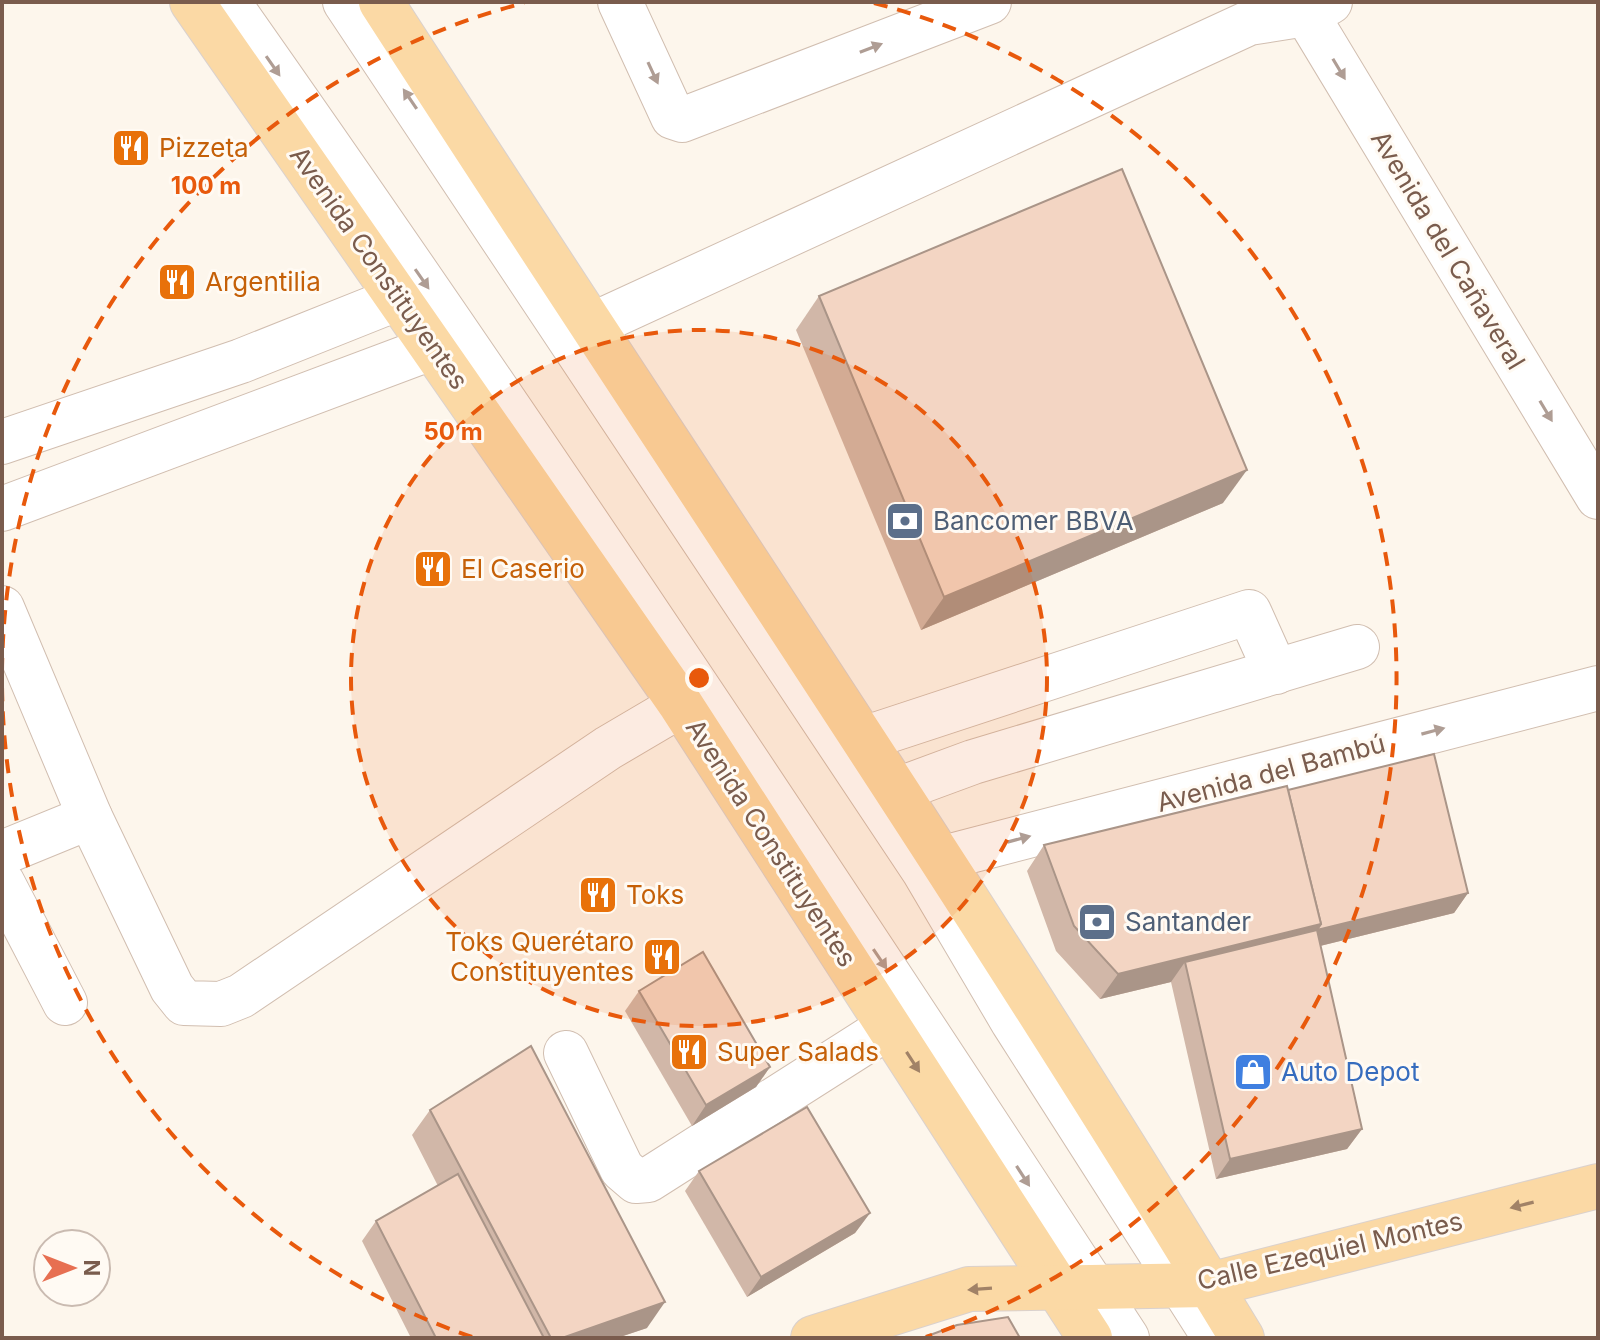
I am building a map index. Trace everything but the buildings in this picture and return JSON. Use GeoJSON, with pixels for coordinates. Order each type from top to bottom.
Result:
{"type":"FeatureCollection","features":[{"type":"Feature","properties":{"kind":"main road","name":"Avenida Constituyentes"},"geometry":{"type":"LineString","coordinates":[[192,2],[681,705],[890,1026],[1076,1286],[1090,1338]]}},
{"type":"Feature","properties":{"kind":"main road"},"geometry":{"type":"LineString","coordinates":[[381,2],[590,326],[943,858],[1196,1285],[1242,1338]]}},
{"type":"Feature","properties":{"kind":"main road","name":"Calle Ezequiel Montes"},"geometry":{"type":"LineString","coordinates":[[813,1338],[969,1289],[1196,1285],[1598,1186]]}},
{"type":"Feature","properties":{"kind":"street"},"geometry":{"type":"LineString","coordinates":[[228,2],[457,328],[949,1063],[1076,1286],[1127,1338]]}},
{"type":"Feature","properties":{"kind":"street"},"geometry":{"type":"LineString","coordinates":[[345,2],[924,871],[1013,1022],[1196,1285],[1215,1338]]}},
{"type":"Feature","properties":{"kind":"street"},"geometry":{"type":"LineString","coordinates":[[620,2],[673,117],[682,120],[989,2]]}},
{"type":"Feature","properties":{"kind":"street"},"geometry":{"type":"LineString","coordinates":[[590,326],[1249,23],[1312,6]]}},
{"type":"Feature","properties":{"kind":"street","name":"Avenida del Cañaveral"},"geometry":{"type":"LineString","coordinates":[[1312,6],[1598,497]]}},
{"type":"Feature","properties":{"kind":"street"},"geometry":{"type":"LineString","coordinates":[[2,442],[241,361],[399,298]]}},
{"type":"Feature","properties":{"kind":"street"},"geometry":{"type":"LineString","coordinates":[[2,509],[434,347]]}},
{"type":"Feature","properties":{"kind":"street"},"geometry":{"type":"LineString","coordinates":[[2,608],[90,817],[172,988],[184,1003],[221,1004],[241,996],[608,748],[681,705]]}},
{"type":"Feature","properties":{"kind":"street"},"geometry":{"type":"LineString","coordinates":[[863,739],[1249,612],[1276,672]]}},
{"type":"Feature","properties":{"kind":"street"},"geometry":{"type":"LineString","coordinates":[[897,790],[973,762],[1357,647]]}},
{"type":"Feature","properties":{"kind":"street"},"geometry":{"type":"LineString","coordinates":[[1095,664],[1117,720]]}},
{"type":"Feature","properties":{"kind":"street","name":"Avenida del Bambú"},"geometry":{"type":"LineString","coordinates":[[943,858],[1598,688]]}},
{"type":"Feature","properties":{"kind":"street"},"geometry":{"type":"LineString","coordinates":[[2,853],[90,817]]}},
{"type":"Feature","properties":{"kind":"street"},"geometry":{"type":"LineString","coordinates":[[2,882],[65,1003]]}},
{"type":"Feature","properties":{"kind":"street"},"geometry":{"type":"LineString","coordinates":[[566,1053],[622,1169],[636,1181],[648,1180],[661,1175],[890,1026]]}},
{"type":"Feature","properties":{"kind":"place","name":"Pizzeta"},"geometry":{"type":"Point","coordinates":[131,148]}},
{"type":"Feature","properties":{"kind":"place","name":"Argentilia"},"geometry":{"type":"Point","coordinates":[177,282]}},
{"type":"Feature","properties":{"kind":"place","name":"Bancomer BBVA"},"geometry":{"type":"Point","coordinates":[905,521]}},
{"type":"Feature","properties":{"kind":"place","name":"El Caserio"},"geometry":{"type":"Point","coordinates":[433,569]}},
{"type":"Feature","properties":{"kind":"place","name":"Toks"},"geometry":{"type":"Point","coordinates":[598,895]}},
{"type":"Feature","properties":{"kind":"place","name":"Santander"},"geometry":{"type":"Point","coordinates":[1097,922]}},
{"type":"Feature","properties":{"kind":"place","name":"Toks Querétaro Constituyentes"},"geometry":{"type":"Point","coordinates":[662,957]}},
{"type":"Feature","properties":{"kind":"place","name":"Super Salads"},"geometry":{"type":"Point","coordinates":[689,1052]}},
{"type":"Feature","properties":{"kind":"place","name":"Auto Depot"},"geometry":{"type":"Point","coordinates":[1253,1072]}}]}
